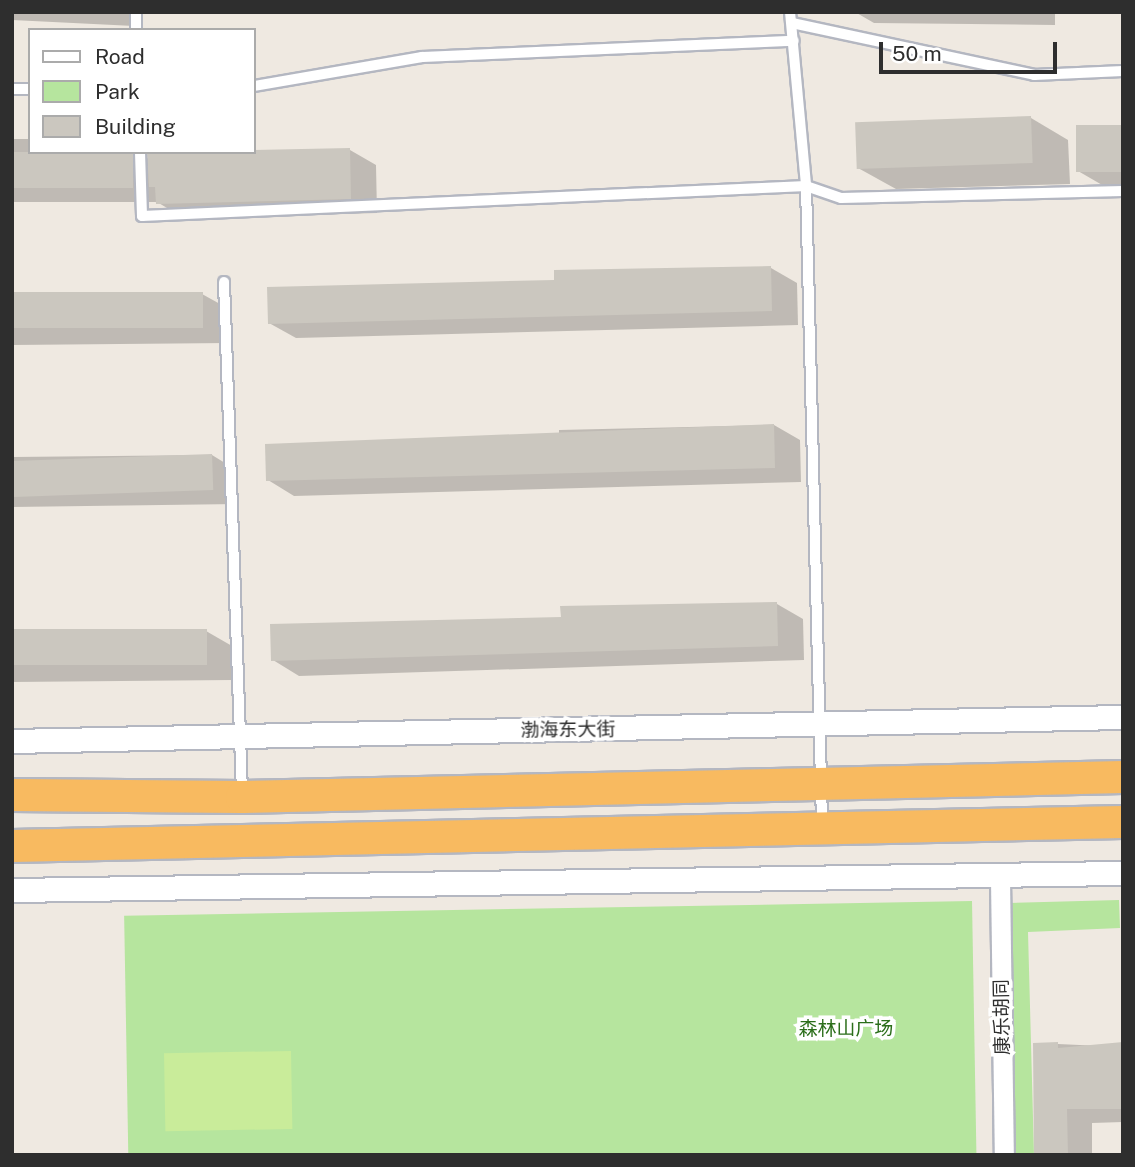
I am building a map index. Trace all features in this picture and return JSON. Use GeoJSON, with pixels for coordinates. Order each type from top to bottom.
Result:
{"type":"FeatureCollection","features":[{"type":"Feature","properties":{"kind":"highway"},"geometry":{"type":"LineString","coordinates":[[12,795],[242,797],[1123,777]]}},
{"type":"Feature","properties":{"kind":"highway"},"geometry":{"type":"LineString","coordinates":[[12,846],[1123,822]]}},
{"type":"Feature","properties":{"kind":"street","name":"渤海东大街"},"geometry":{"type":"LineString","coordinates":[[12,741],[819,726],[1123,717]]}},
{"type":"Feature","properties":{"kind":"street"},"geometry":{"type":"LineString","coordinates":[[12,890],[1000,879],[1123,873]]}},
{"type":"Feature","properties":{"kind":"street","name":"康乐胡同"},"geometry":{"type":"LineString","coordinates":[[1000,879],[1004,1155]]}},
{"type":"Feature","properties":{"kind":"lane"},"geometry":{"type":"LineString","coordinates":[[823,828],[806,186],[791,18],[1034,75],[1123,71]]}},
{"type":"Feature","properties":{"kind":"lane"},"geometry":{"type":"LineString","coordinates":[[256,86],[422,57],[794,41]]}},
{"type":"Feature","properties":{"kind":"lane"},"geometry":{"type":"LineString","coordinates":[[139,154],[142,216],[806,186],[841,198],[1123,191]]}},
{"type":"Feature","properties":{"kind":"lane"},"geometry":{"type":"LineString","coordinates":[[224,282],[242,797]]}},
{"type":"Feature","properties":{"kind":"green space"},"geometry":{"type":"Polygon","coordinates":[[[1119,900],[1120,928],[1028,932],[1034,1155],[1015,1155],[1009,903],[1119,900]]]}},
{"type":"Feature","properties":{"kind":"green space","name":"森林山广场"},"geometry":{"type":"Polygon","coordinates":[[[972,901],[976,1155],[128,1155],[124,916],[972,901]]]}},
{"type":"Feature","properties":{"kind":"green space"},"geometry":{"type":"Polygon","coordinates":[[[291,1051],[292,1129],[165,1131],[164,1053],[291,1051]]]}},
{"type":"Feature","properties":{"kind":"building"},"geometry":{"type":"Polygon","coordinates":[[[1031,116],[1033,163],[857,169],[855,122],[1031,116]]]}},
{"type":"Feature","properties":{"kind":"building"},"geometry":{"type":"Polygon","coordinates":[[[1076,125],[1123,125],[1123,172],[1076,172],[1076,125]]]}},
{"type":"Feature","properties":{"kind":"building"},"geometry":{"type":"Polygon","coordinates":[[[350,148],[351,199],[156,204],[155,187],[149,187],[147,154],[256,154],[256,150],[350,148]]]}},
{"type":"Feature","properties":{"kind":"building"},"geometry":{"type":"Polygon","coordinates":[[[12,152],[133,154],[133,188],[12,188],[12,152]]]}},
{"type":"Feature","properties":{"kind":"building"},"geometry":{"type":"Polygon","coordinates":[[[771,266],[772,311],[268,324],[267,287],[554,280],[554,270],[771,266]]]}},
{"type":"Feature","properties":{"kind":"building"},"geometry":{"type":"Polygon","coordinates":[[[12,292],[203,292],[203,328],[12,328],[12,292]]]}},
{"type":"Feature","properties":{"kind":"building"},"geometry":{"type":"Polygon","coordinates":[[[774,424],[775,468],[266,481],[265,444],[774,424]]]}},
{"type":"Feature","properties":{"kind":"building"},"geometry":{"type":"Polygon","coordinates":[[[212,454],[213,490],[13,497],[12,461],[212,454]]]}},
{"type":"Feature","properties":{"kind":"building"},"geometry":{"type":"Polygon","coordinates":[[[777,602],[778,646],[271,661],[270,624],[561,617],[560,606],[777,602]]]}},
{"type":"Feature","properties":{"kind":"building"},"geometry":{"type":"Polygon","coordinates":[[[12,629],[207,629],[207,665],[12,665],[12,629]]]}},
{"type":"Feature","properties":{"kind":"building"},"geometry":{"type":"Polygon","coordinates":[[[1058,1042],[1058,1048],[1123,1042],[1123,1109],[1067,1109],[1068,1155],[1034,1155],[1033,1043],[1058,1042]]]}}]}
